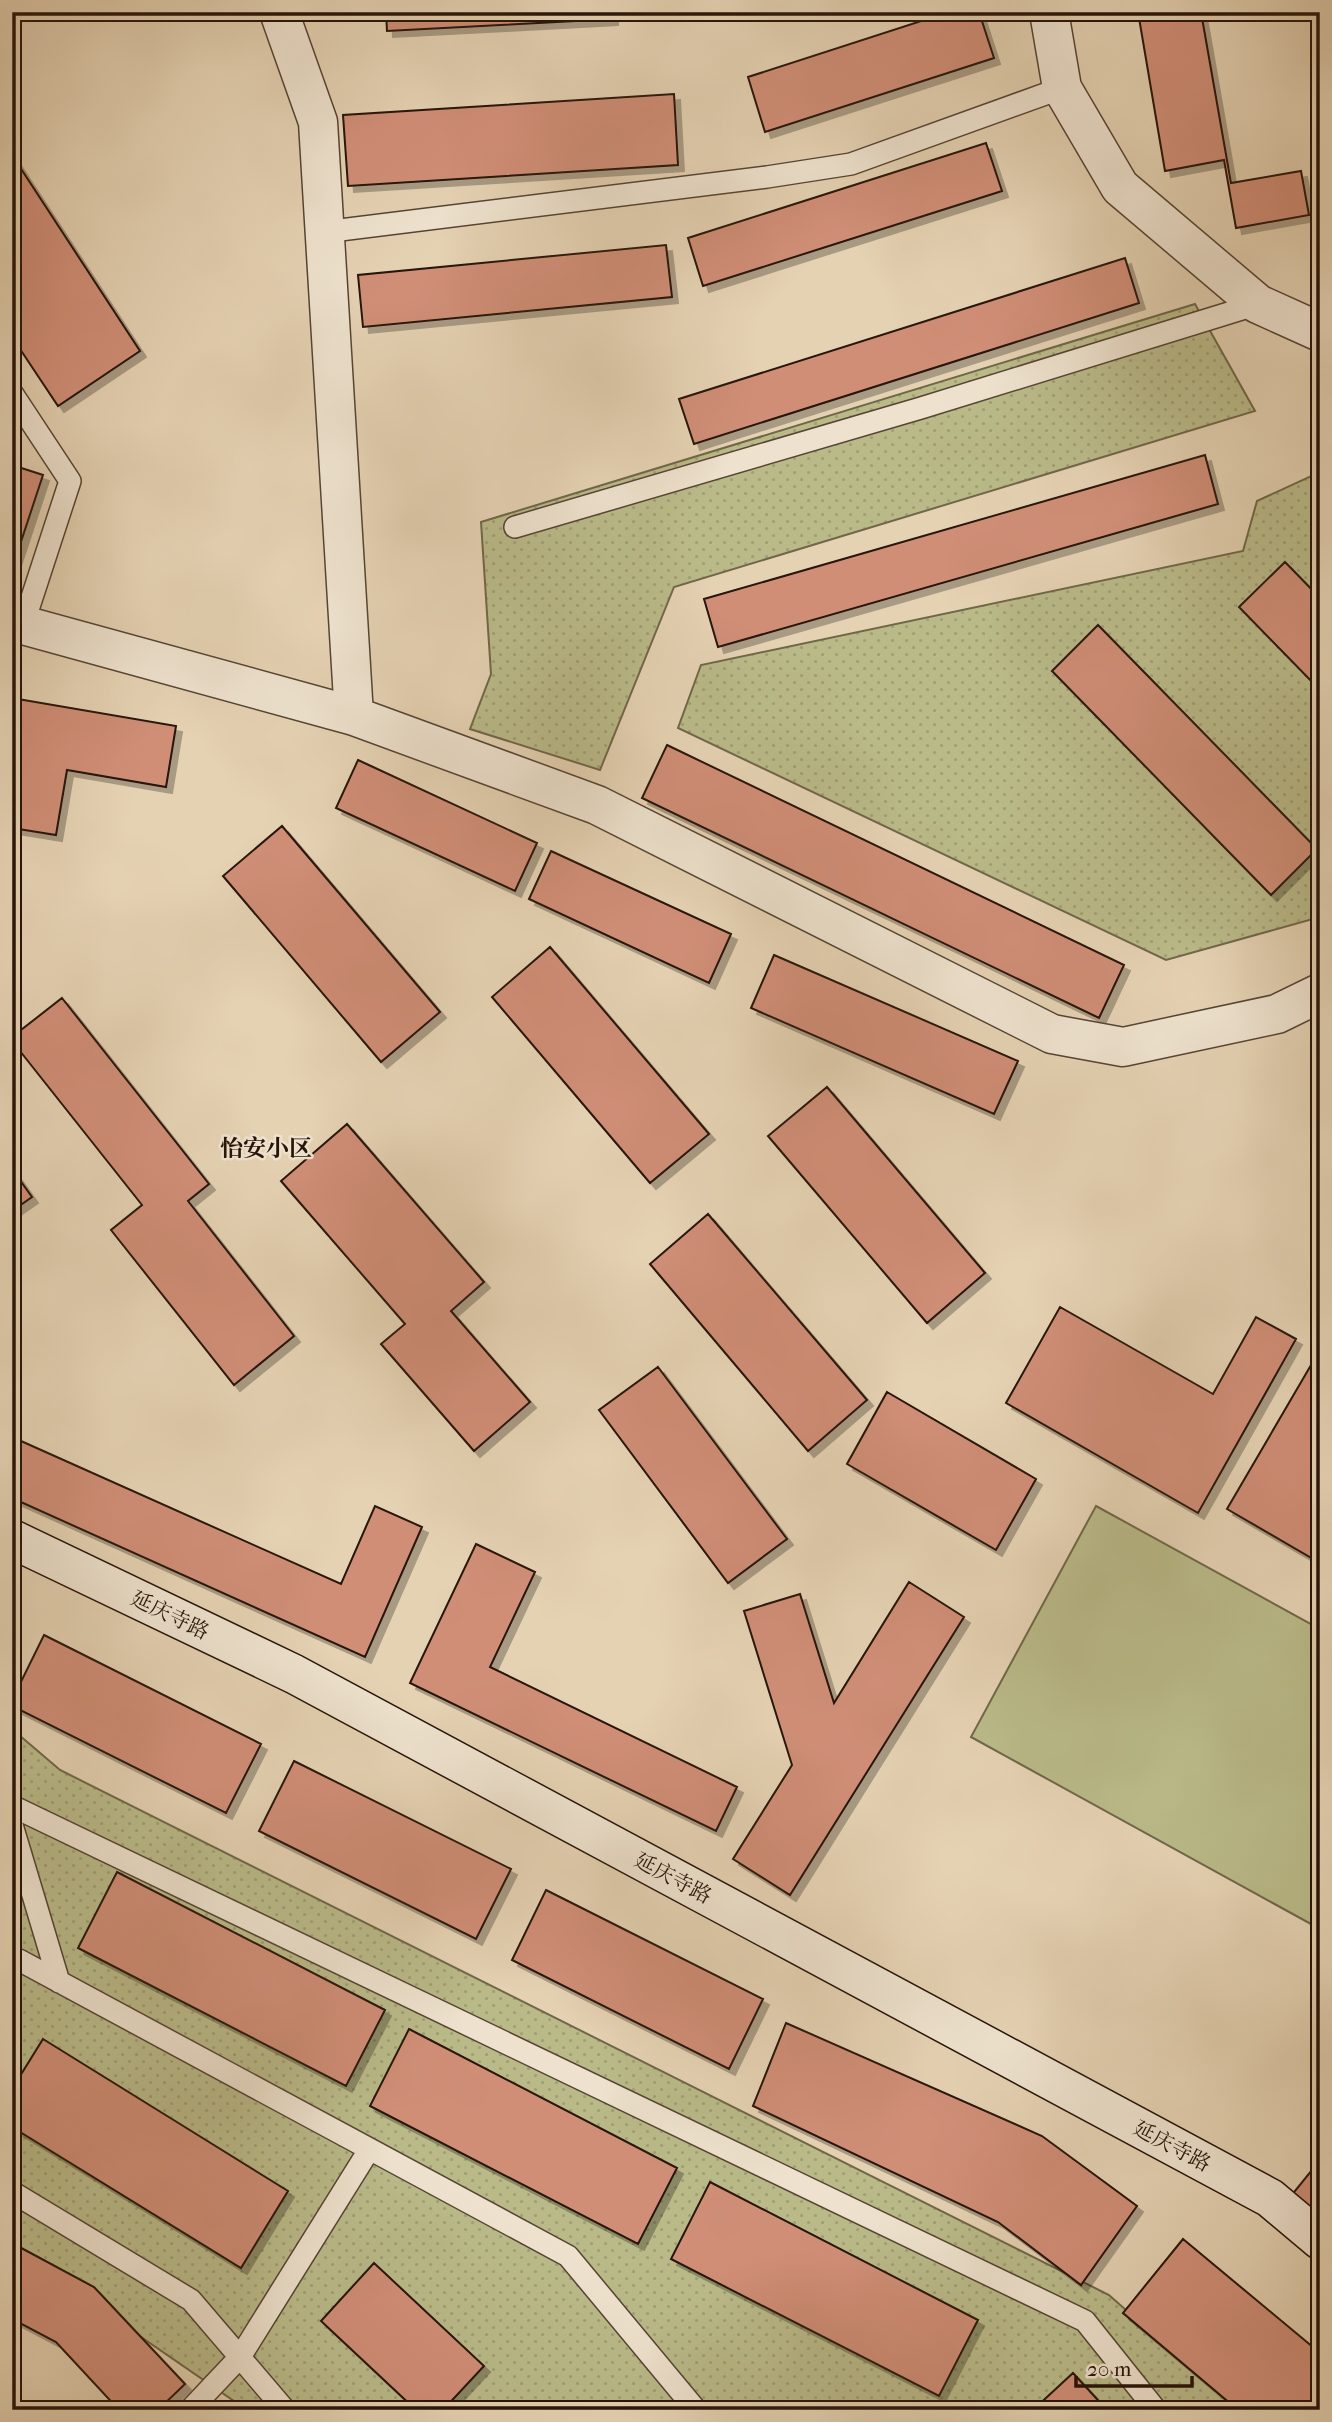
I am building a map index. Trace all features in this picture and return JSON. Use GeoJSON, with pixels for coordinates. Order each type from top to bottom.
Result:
{"type":"FeatureCollection","features":[{"type":"Feature","properties":{"kind":"street"},"geometry":{"type":"LineString","coordinates":[[279,12],[317,122],[354,716]]}},
{"type":"Feature","properties":{"kind":"street"},"geometry":{"type":"LineString","coordinates":[[1049,12],[1062,88],[1120,187],[1258,304],[1320,332]]}},
{"type":"Feature","properties":{"kind":"street"},"geometry":{"type":"LineString","coordinates":[[18,623],[354,716],[597,806],[1052,1034],[1123,1047],[1277,1014],[1320,993]]}},
{"type":"Feature","properties":{"kind":"street","name":"延庆寺路"},"geometry":{"type":"LineString","coordinates":[[12,1539],[294,1674],[1270,2198],[1320,2240]]}},
{"type":"Feature","properties":{"kind":"lane"},"geometry":{"type":"LineString","coordinates":[[324,232],[767,177],[850,164],[1062,88]]}},
{"type":"Feature","properties":{"kind":"lane"},"geometry":{"type":"LineString","coordinates":[[515,527],[921,408],[1258,304]]}},
{"type":"Feature","properties":{"kind":"lane"},"geometry":{"type":"LineString","coordinates":[[12,393],[70,481],[18,623]]}},
{"type":"Feature","properties":{"kind":"lane"},"geometry":{"type":"LineString","coordinates":[[12,1806],[1085,2321],[1156,2410]]}},
{"type":"Feature","properties":{"kind":"lane"},"geometry":{"type":"LineString","coordinates":[[12,1825],[59,1982]]}},
{"type":"Feature","properties":{"kind":"lane"},"geometry":{"type":"LineString","coordinates":[[12,1963],[19,1961],[59,1982],[568,2256],[696,2410]]}},
{"type":"Feature","properties":{"kind":"lane"},"geometry":{"type":"LineString","coordinates":[[190,2410],[240,2357],[369,2150]]}},
{"type":"Feature","properties":{"kind":"lane"},"geometry":{"type":"LineString","coordinates":[[12,2192],[191,2300],[285,2410]]}},
{"type":"Feature","properties":{"kind":"green space"},"geometry":{"type":"Polygon","coordinates":[[[1195,304],[1255,411],[674,587],[600,770],[470,729],[491,674],[481,522],[1195,304]]]}},
{"type":"Feature","properties":{"kind":"green space"},"geometry":{"type":"Polygon","coordinates":[[[1320,472],[1320,917],[1166,960],[678,728],[701,665],[1243,551],[1257,501],[1320,472]]]}},
{"type":"Feature","properties":{"kind":"green space"},"geometry":{"type":"Polygon","coordinates":[[[1096,1506],[1320,1629],[1320,1929],[971,1737],[1096,1506]]]}},
{"type":"Feature","properties":{"kind":"green space"},"geometry":{"type":"Polygon","coordinates":[[[12,1729],[60,1770],[1109,2295],[1239,2410],[247,2410],[12,2248],[12,1729]]]}},
{"type":"Feature","properties":{"kind":"building"},"geometry":{"type":"Polygon","coordinates":[[[386,12],[612,12],[612,19],[387,31],[386,12]]]}},
{"type":"Feature","properties":{"kind":"building"},"geometry":{"type":"Polygon","coordinates":[[[949,12],[979,12],[994,58],[765,132],[748,77],[949,12]]]}},
{"type":"Feature","properties":{"kind":"building"},"geometry":{"type":"Polygon","coordinates":[[[1138,12],[1201,12],[1231,183],[1301,171],[1309,215],[1236,228],[1224,160],[1165,171],[1138,12]]]}},
{"type":"Feature","properties":{"kind":"building"},"geometry":{"type":"Polygon","coordinates":[[[674,94],[678,165],[348,186],[343,115],[674,94]]]}},
{"type":"Feature","properties":{"kind":"building"},"geometry":{"type":"Polygon","coordinates":[[[986,143],[1002,191],[703,286],[688,238],[986,143]]]}},
{"type":"Feature","properties":{"kind":"building"},"geometry":{"type":"Polygon","coordinates":[[[12,155],[140,351],[58,406],[12,337],[12,155]]]}},
{"type":"Feature","properties":{"kind":"building"},"geometry":{"type":"Polygon","coordinates":[[[666,245],[672,297],[363,327],[358,275],[666,245]]]}},
{"type":"Feature","properties":{"kind":"building"},"geometry":{"type":"Polygon","coordinates":[[[1125,258],[1139,303],[694,444],[679,399],[1125,258]]]}},
{"type":"Feature","properties":{"kind":"building"},"geometry":{"type":"Polygon","coordinates":[[[1205,455],[1218,504],[718,647],[704,599],[1205,455]]]}},
{"type":"Feature","properties":{"kind":"building"},"geometry":{"type":"Polygon","coordinates":[[[12,465],[43,475],[12,569],[12,465]]]}},
{"type":"Feature","properties":{"kind":"building"},"geometry":{"type":"Polygon","coordinates":[[[1285,562],[1320,598],[1320,690],[1239,607],[1285,562]]]}},
{"type":"Feature","properties":{"kind":"building"},"geometry":{"type":"Polygon","coordinates":[[[1098,625],[1317,849],[1271,895],[1052,671],[1098,625]]]}},
{"type":"Feature","properties":{"kind":"building"},"geometry":{"type":"Polygon","coordinates":[[[12,698],[176,726],[166,787],[67,770],[56,835],[12,828],[12,698]]]}},
{"type":"Feature","properties":{"kind":"building"},"geometry":{"type":"Polygon","coordinates":[[[667,745],[1124,965],[1099,1018],[642,798],[667,745]]]}},
{"type":"Feature","properties":{"kind":"building"},"geometry":{"type":"Polygon","coordinates":[[[358,760],[537,843],[515,891],[336,808],[358,760]]]}},
{"type":"Feature","properties":{"kind":"building"},"geometry":{"type":"Polygon","coordinates":[[[282,826],[440,1012],[381,1062],[223,876],[282,826]]]}},
{"type":"Feature","properties":{"kind":"building"},"geometry":{"type":"Polygon","coordinates":[[[551,851],[731,934],[709,983],[529,899],[551,851]]]}},
{"type":"Feature","properties":{"kind":"building"},"geometry":{"type":"Polygon","coordinates":[[[550,947],[709,1134],[650,1183],[492,997],[550,947]]]}},
{"type":"Feature","properties":{"kind":"building"},"geometry":{"type":"Polygon","coordinates":[[[774,955],[1018,1061],[994,1114],[751,1008],[774,955]]]}},
{"type":"Feature","properties":{"kind":"building"},"geometry":{"type":"Polygon","coordinates":[[[62,998],[209,1184],[188,1201],[294,1336],[234,1385],[111,1230],[142,1205],[12,1041],[12,1037],[62,998]]]}},
{"type":"Feature","properties":{"kind":"building"},"geometry":{"type":"Polygon","coordinates":[[[827,1087],[985,1273],[927,1323],[768,1136],[827,1087]]]}},
{"type":"Feature","properties":{"kind":"building"},"geometry":{"type":"Polygon","coordinates":[[[347,1124],[484,1282],[451,1311],[530,1402],[474,1451],[381,1344],[405,1324],[281,1181],[347,1124]]]}},
{"type":"Feature","properties":{"kind":"building"},"geometry":{"type":"Polygon","coordinates":[[[12,1169],[32,1197],[12,1211],[12,1169]]]}},
{"type":"Feature","properties":{"kind":"building"},"geometry":{"type":"Polygon","coordinates":[[[708,1214],[867,1400],[808,1451],[650,1264],[708,1214]]]}},
{"type":"Feature","properties":{"kind":"building"},"geometry":{"type":"Polygon","coordinates":[[[1060,1307],[1213,1394],[1256,1317],[1296,1339],[1198,1513],[1006,1403],[1060,1307]]]}},
{"type":"Feature","properties":{"kind":"building"},"geometry":{"type":"Polygon","coordinates":[[[1314,1360],[1320,1364],[1320,1460],[1317,1465],[1320,1467],[1320,1563],[1227,1509],[1314,1360]]]}},
{"type":"Feature","properties":{"kind":"building"},"geometry":{"type":"Polygon","coordinates":[[[658,1367],[787,1539],[728,1583],[599,1410],[658,1367]]]}},
{"type":"Feature","properties":{"kind":"building"},"geometry":{"type":"Polygon","coordinates":[[[887,1392],[1036,1479],[996,1550],[847,1464],[887,1392]]]}},
{"type":"Feature","properties":{"kind":"building"},"geometry":{"type":"Polygon","coordinates":[[[12,1437],[341,1584],[375,1506],[422,1527],[365,1657],[12,1498],[12,1437]]]}},
{"type":"Feature","properties":{"kind":"building"},"geometry":{"type":"Polygon","coordinates":[[[476,1544],[535,1572],[490,1667],[737,1787],[716,1831],[410,1683],[476,1544]]]}},
{"type":"Feature","properties":{"kind":"building"},"geometry":{"type":"Polygon","coordinates":[[[909,1582],[964,1617],[790,1895],[733,1859],[792,1765],[744,1611],[800,1594],[834,1703],[909,1582]]]}},
{"type":"Feature","properties":{"kind":"building"},"geometry":{"type":"Polygon","coordinates":[[[44,1635],[261,1744],[226,1813],[12,1706],[12,1700],[44,1635]]]}},
{"type":"Feature","properties":{"kind":"building"},"geometry":{"type":"Polygon","coordinates":[[[294,1761],[511,1869],[476,1939],[259,1831],[294,1761]]]}},
{"type":"Feature","properties":{"kind":"building"},"geometry":{"type":"Polygon","coordinates":[[[117,1872],[385,2010],[346,2086],[78,1948],[117,1872]]]}},
{"type":"Feature","properties":{"kind":"building"},"geometry":{"type":"Polygon","coordinates":[[[546,1890],[763,1999],[729,2069],[512,1960],[546,1890]]]}},
{"type":"Feature","properties":{"kind":"building"},"geometry":{"type":"Polygon","coordinates":[[[786,2023],[1042,2136],[1137,2206],[1081,2285],[998,2222],[753,2106],[786,2023]]]}},
{"type":"Feature","properties":{"kind":"building"},"geometry":{"type":"Polygon","coordinates":[[[409,2029],[677,2168],[638,2244],[370,2106],[409,2029]]]}},
{"type":"Feature","properties":{"kind":"building"},"geometry":{"type":"Polygon","coordinates":[[[43,2039],[288,2191],[241,2268],[12,2127],[12,2089],[43,2039]]]}},
{"type":"Feature","properties":{"kind":"building"},"geometry":{"type":"Polygon","coordinates":[[[1320,2160],[1320,2230],[1286,2202],[1320,2160]]]}},
{"type":"Feature","properties":{"kind":"building"},"geometry":{"type":"Polygon","coordinates":[[[710,2182],[978,2320],[939,2396],[671,2259],[710,2182]]]}},
{"type":"Feature","properties":{"kind":"building"},"geometry":{"type":"Polygon","coordinates":[[[1183,2239],[1320,2353],[1320,2410],[1238,2410],[1123,2313],[1183,2239]]]}},
{"type":"Feature","properties":{"kind":"building"},"geometry":{"type":"Polygon","coordinates":[[[12,2243],[94,2287],[185,2384],[158,2410],[119,2410],[56,2342],[12,2319],[12,2243]]]}},
{"type":"Feature","properties":{"kind":"building"},"geometry":{"type":"Polygon","coordinates":[[[374,2263],[484,2366],[443,2410],[416,2410],[321,2321],[374,2263]]]}},
{"type":"Feature","properties":{"kind":"building"},"geometry":{"type":"Polygon","coordinates":[[[1073,2373],[1107,2410],[1033,2410],[1073,2373]]]}},
{"type":"Feature","properties":{"kind":"district","name":"怡安小区"},"geometry":{"type":"Point","coordinates":[266,1148]}}]}
